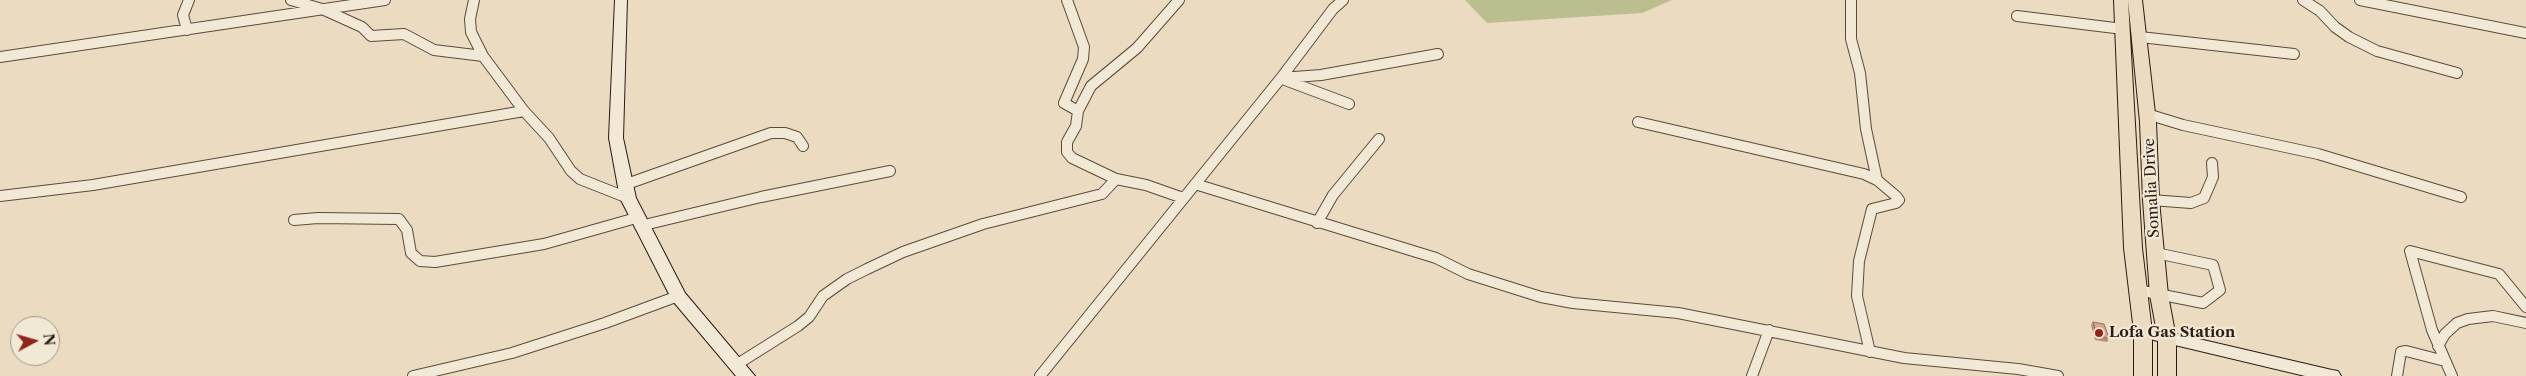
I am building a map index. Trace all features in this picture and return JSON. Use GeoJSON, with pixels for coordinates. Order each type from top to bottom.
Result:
{"type":"FeatureCollection","features":[{"type":"Feature","properties":{"kind":"main road","name":"Somalia Drive"},"geometry":{"type":"LineString","coordinates":[[2121,0],[2130,204],[2144,332],[2143,376]]}},
{"type":"Feature","properties":{"kind":"main road","name":"Somalia Drive"},"geometry":{"type":"LineString","coordinates":[[2135,0],[2147,114],[2151,200],[2159,295],[2167,338],[2168,376]]}},
{"type":"Feature","properties":{"kind":"street"},"geometry":{"type":"LineString","coordinates":[[187,30],[183,15],[189,0]]}},
{"type":"Feature","properties":{"kind":"street"},"geometry":{"type":"LineString","coordinates":[[291,0],[322,9],[362,27],[371,36],[404,34],[434,50],[483,56]]}},
{"type":"Feature","properties":{"kind":"street"},"geometry":{"type":"LineString","coordinates":[[0,57],[385,0]]}},
{"type":"Feature","properties":{"kind":"street"},"geometry":{"type":"LineString","coordinates":[[474,0],[470,19],[471,32],[483,56],[524,111],[549,138],[571,171],[580,179],[626,192],[771,133],[785,133],[797,137],[803,146]]}},
{"type":"Feature","properties":{"kind":"street"},"geometry":{"type":"LineString","coordinates":[[620,0],[616,138],[626,192],[638,222],[678,296],[741,371],[809,317],[823,296],[847,279],[903,252],[983,224],[1102,194],[1116,179]]}},
{"type":"Feature","properties":{"kind":"street"},"geometry":{"type":"LineString","coordinates":[[1067,0],[1084,47],[1083,59],[1064,102],[1068,107],[1078,111]]}},
{"type":"Feature","properties":{"kind":"street"},"geometry":{"type":"LineString","coordinates":[[1179,0],[1137,48],[1091,86],[1082,100],[1076,126],[1067,142],[1067,152],[1072,158],[1116,179],[1146,185],[1183,198]]}},
{"type":"Feature","properties":{"kind":"street"},"geometry":{"type":"LineString","coordinates":[[1040,376],[1281,78],[1333,9],[1343,0]]}},
{"type":"Feature","properties":{"kind":"street"},"geometry":{"type":"LineString","coordinates":[[1851,0],[1851,39],[1860,73],[1866,129],[1877,180]]}},
{"type":"Feature","properties":{"kind":"street"},"geometry":{"type":"LineString","coordinates":[[2303,0],[2320,11],[2342,32],[2371,48],[2386,54],[2457,73]]}},
{"type":"Feature","properties":{"kind":"street"},"geometry":{"type":"LineString","coordinates":[[2360,0],[2526,33]]}},
{"type":"Feature","properties":{"kind":"street"},"geometry":{"type":"LineString","coordinates":[[2017,16],[2123,29]]}},
{"type":"Feature","properties":{"kind":"street"},"geometry":{"type":"LineString","coordinates":[[2140,37],[2294,54]]}},
{"type":"Feature","properties":{"kind":"street"},"geometry":{"type":"LineString","coordinates":[[1281,78],[1321,75],[1438,54]]}},
{"type":"Feature","properties":{"kind":"street"},"geometry":{"type":"LineString","coordinates":[[1281,78],[1349,104]]}},
{"type":"Feature","properties":{"kind":"street"},"geometry":{"type":"LineString","coordinates":[[0,196],[93,185],[524,111]]}},
{"type":"Feature","properties":{"kind":"street"},"geometry":{"type":"LineString","coordinates":[[2147,114],[2183,125],[2318,154],[2461,197]]}},
{"type":"Feature","properties":{"kind":"street"},"geometry":{"type":"LineString","coordinates":[[1638,122],[1864,174],[1877,180],[1899,200],[1891,206],[1872,209],[1859,261],[1857,296],[1870,352]]}},
{"type":"Feature","properties":{"kind":"street"},"geometry":{"type":"LineString","coordinates":[[1317,223],[1333,195],[1379,139]]}},
{"type":"Feature","properties":{"kind":"street"},"geometry":{"type":"LineString","coordinates":[[2151,200],[2176,204],[2191,203],[2204,198],[2213,177],[2212,163]]}},
{"type":"Feature","properties":{"kind":"street"},"geometry":{"type":"LineString","coordinates":[[294,220],[382,217],[399,219],[407,230],[411,253],[420,261],[435,262],[544,244],[638,222],[890,171]]}},
{"type":"Feature","properties":{"kind":"street"},"geometry":{"type":"LineString","coordinates":[[1195,184],[1436,258],[1484,280],[1541,297],[1573,303],[1678,313],[1703,320],[1769,330],[1904,358],[2018,369],[2058,376]]}},
{"type":"Feature","properties":{"kind":"street"},"geometry":{"type":"LineString","coordinates":[[2452,376],[2438,346],[2410,251],[2499,274],[2526,307]]}},
{"type":"Feature","properties":{"kind":"street"},"geometry":{"type":"LineString","coordinates":[[2138,290],[2204,304],[2220,290],[2213,265],[2156,253]]}},
{"type":"Feature","properties":{"kind":"street"},"geometry":{"type":"LineString","coordinates":[[413,376],[520,350],[605,323],[678,296]]}},
{"type":"Feature","properties":{"kind":"street"},"geometry":{"type":"LineString","coordinates":[[2438,346],[2445,334],[2457,323],[2468,319],[2493,316],[2526,323]]}},
{"type":"Feature","properties":{"kind":"street"},"geometry":{"type":"LineString","coordinates":[[1752,376],[1769,330]]}},
{"type":"Feature","properties":{"kind":"street"},"geometry":{"type":"LineString","coordinates":[[2144,332],[2332,376]]}},
{"type":"Feature","properties":{"kind":"street"},"geometry":{"type":"LineString","coordinates":[[2397,376],[2401,352],[2406,351],[2445,361]]}},
{"type":"Feature","properties":{"kind":"green space"},"geometry":{"type":"Polygon","coordinates":[[[1465,0],[1672,0],[1642,13],[1487,23],[1465,0]]]}},
{"type":"Feature","properties":{"kind":"building"},"geometry":{"type":"Polygon","coordinates":[[[2093,322],[2104,324],[2109,338],[2097,336],[2093,322]]]}},
{"type":"Feature","properties":{"kind":"place","name":"Lofa Gas Station"},"geometry":{"type":"Point","coordinates":[2099,333]}}]}
